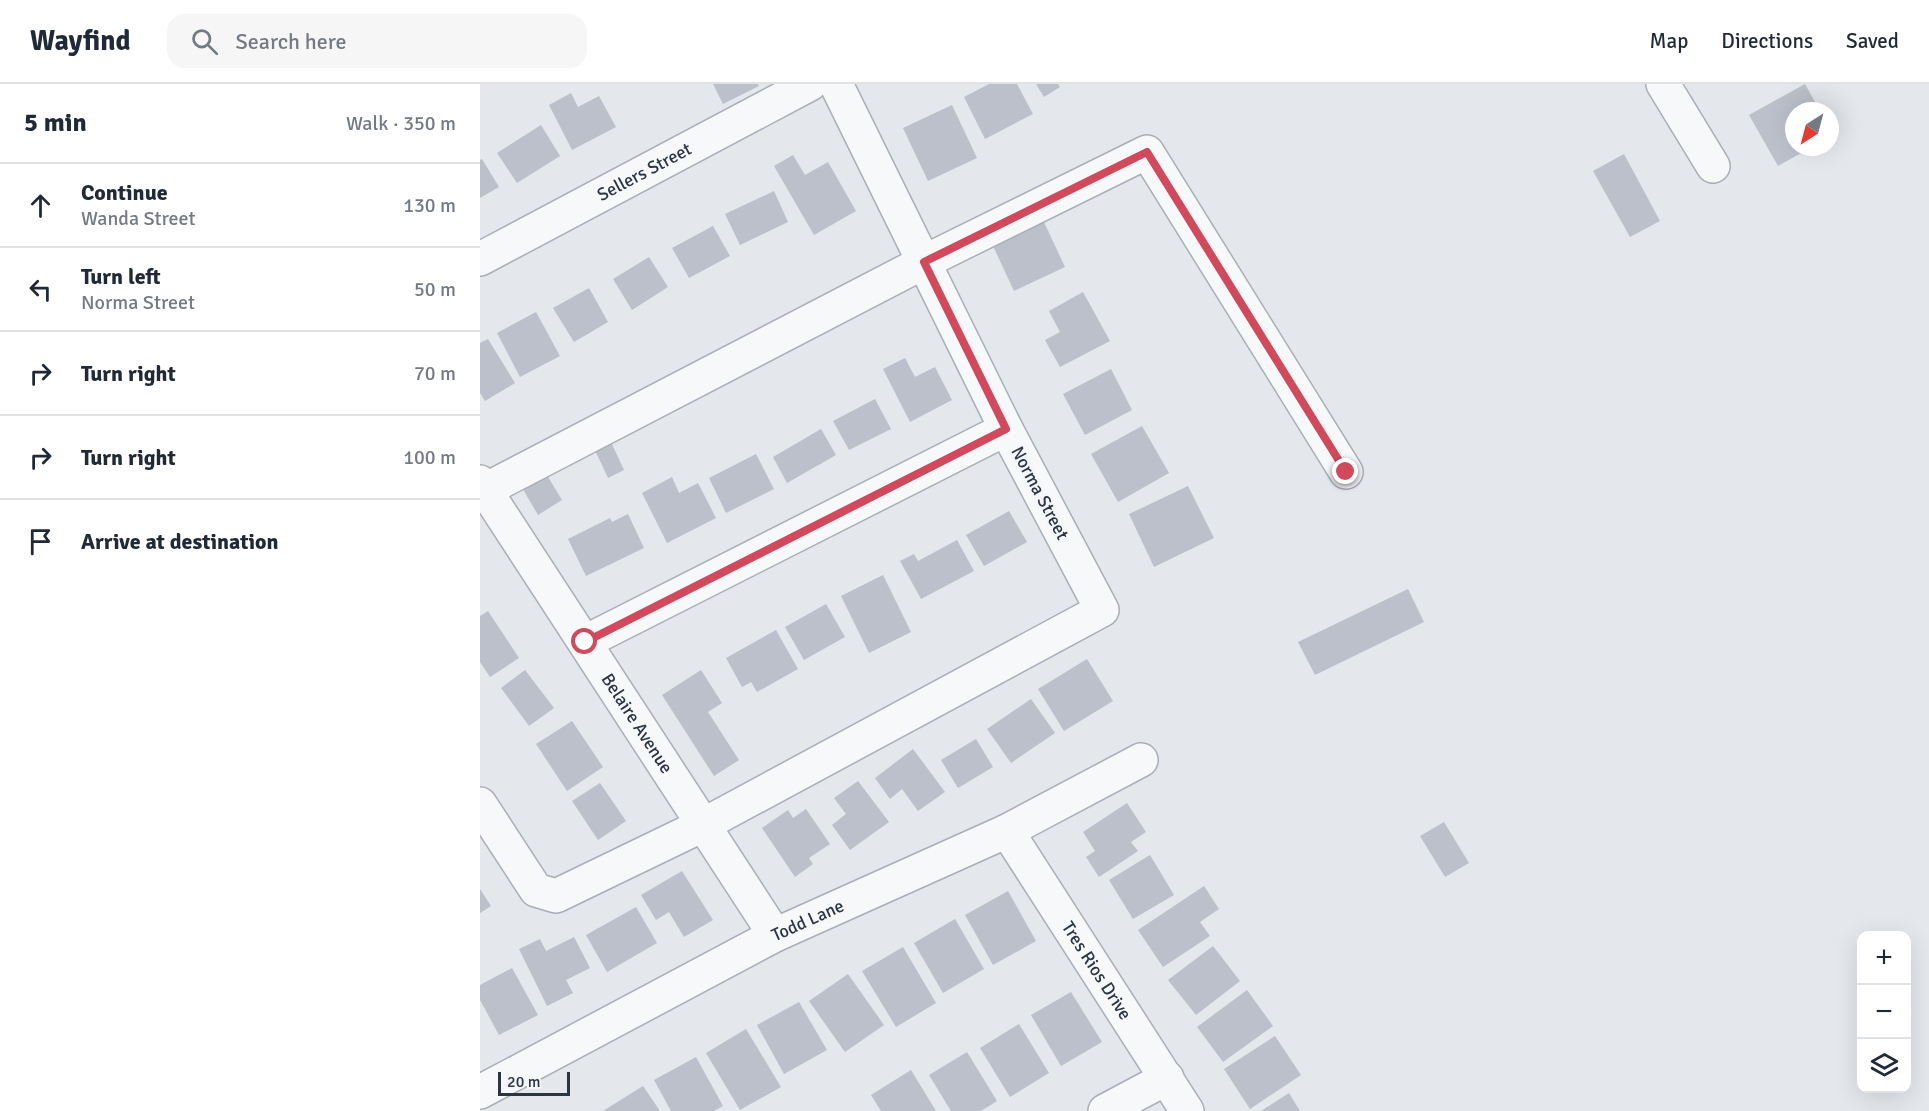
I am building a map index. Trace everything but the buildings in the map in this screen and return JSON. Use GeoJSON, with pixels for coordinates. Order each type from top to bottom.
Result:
{"type":"FeatureCollection","features":[{"type":"Feature","properties":{"kind":"street","name":"Sellers Street"},"geometry":{"type":"LineString","coordinates":[[480,259],[810,84]]}},
{"type":"Feature","properties":{"kind":"street","name":"Norma Street"},"geometry":{"type":"LineString","coordinates":[[703,825],[1102,610],[1006,429],[836,84]]}},
{"type":"Feature","properties":{"kind":"street"},"geometry":{"type":"LineString","coordinates":[[1663,84],[1713,166]]}},
{"type":"Feature","properties":{"kind":"street"},"geometry":{"type":"LineString","coordinates":[[482,486],[1147,152],[1346,472]]}},
{"type":"Feature","properties":{"kind":"street"},"geometry":{"type":"LineString","coordinates":[[585,642],[1006,429]]}},
{"type":"Feature","properties":{"kind":"street","name":"Belaire Avenue"},"geometry":{"type":"LineString","coordinates":[[482,486],[775,935]]}},
{"type":"Feature","properties":{"kind":"street","name":"Todd Lane"},"geometry":{"type":"LineString","coordinates":[[480,1092],[775,935],[1007,831],[1141,760]]}},
{"type":"Feature","properties":{"kind":"street"},"geometry":{"type":"LineString","coordinates":[[480,804],[536,890],[556,896],[703,825]]}},
{"type":"Feature","properties":{"kind":"street","name":"Tres Rios Drive"},"geometry":{"type":"LineString","coordinates":[[1007,831],[1187,1111]]}},
{"type":"Feature","properties":{"kind":"street"},"geometry":{"type":"LineString","coordinates":[[1105,1111],[1167,1078]]}},
{"type":"Feature","properties":{"kind":"route"},"geometry":{"type":"LineString","coordinates":[[585,642],[1006,429],[924,262],[1147,152],[1346,472]]}}]}
